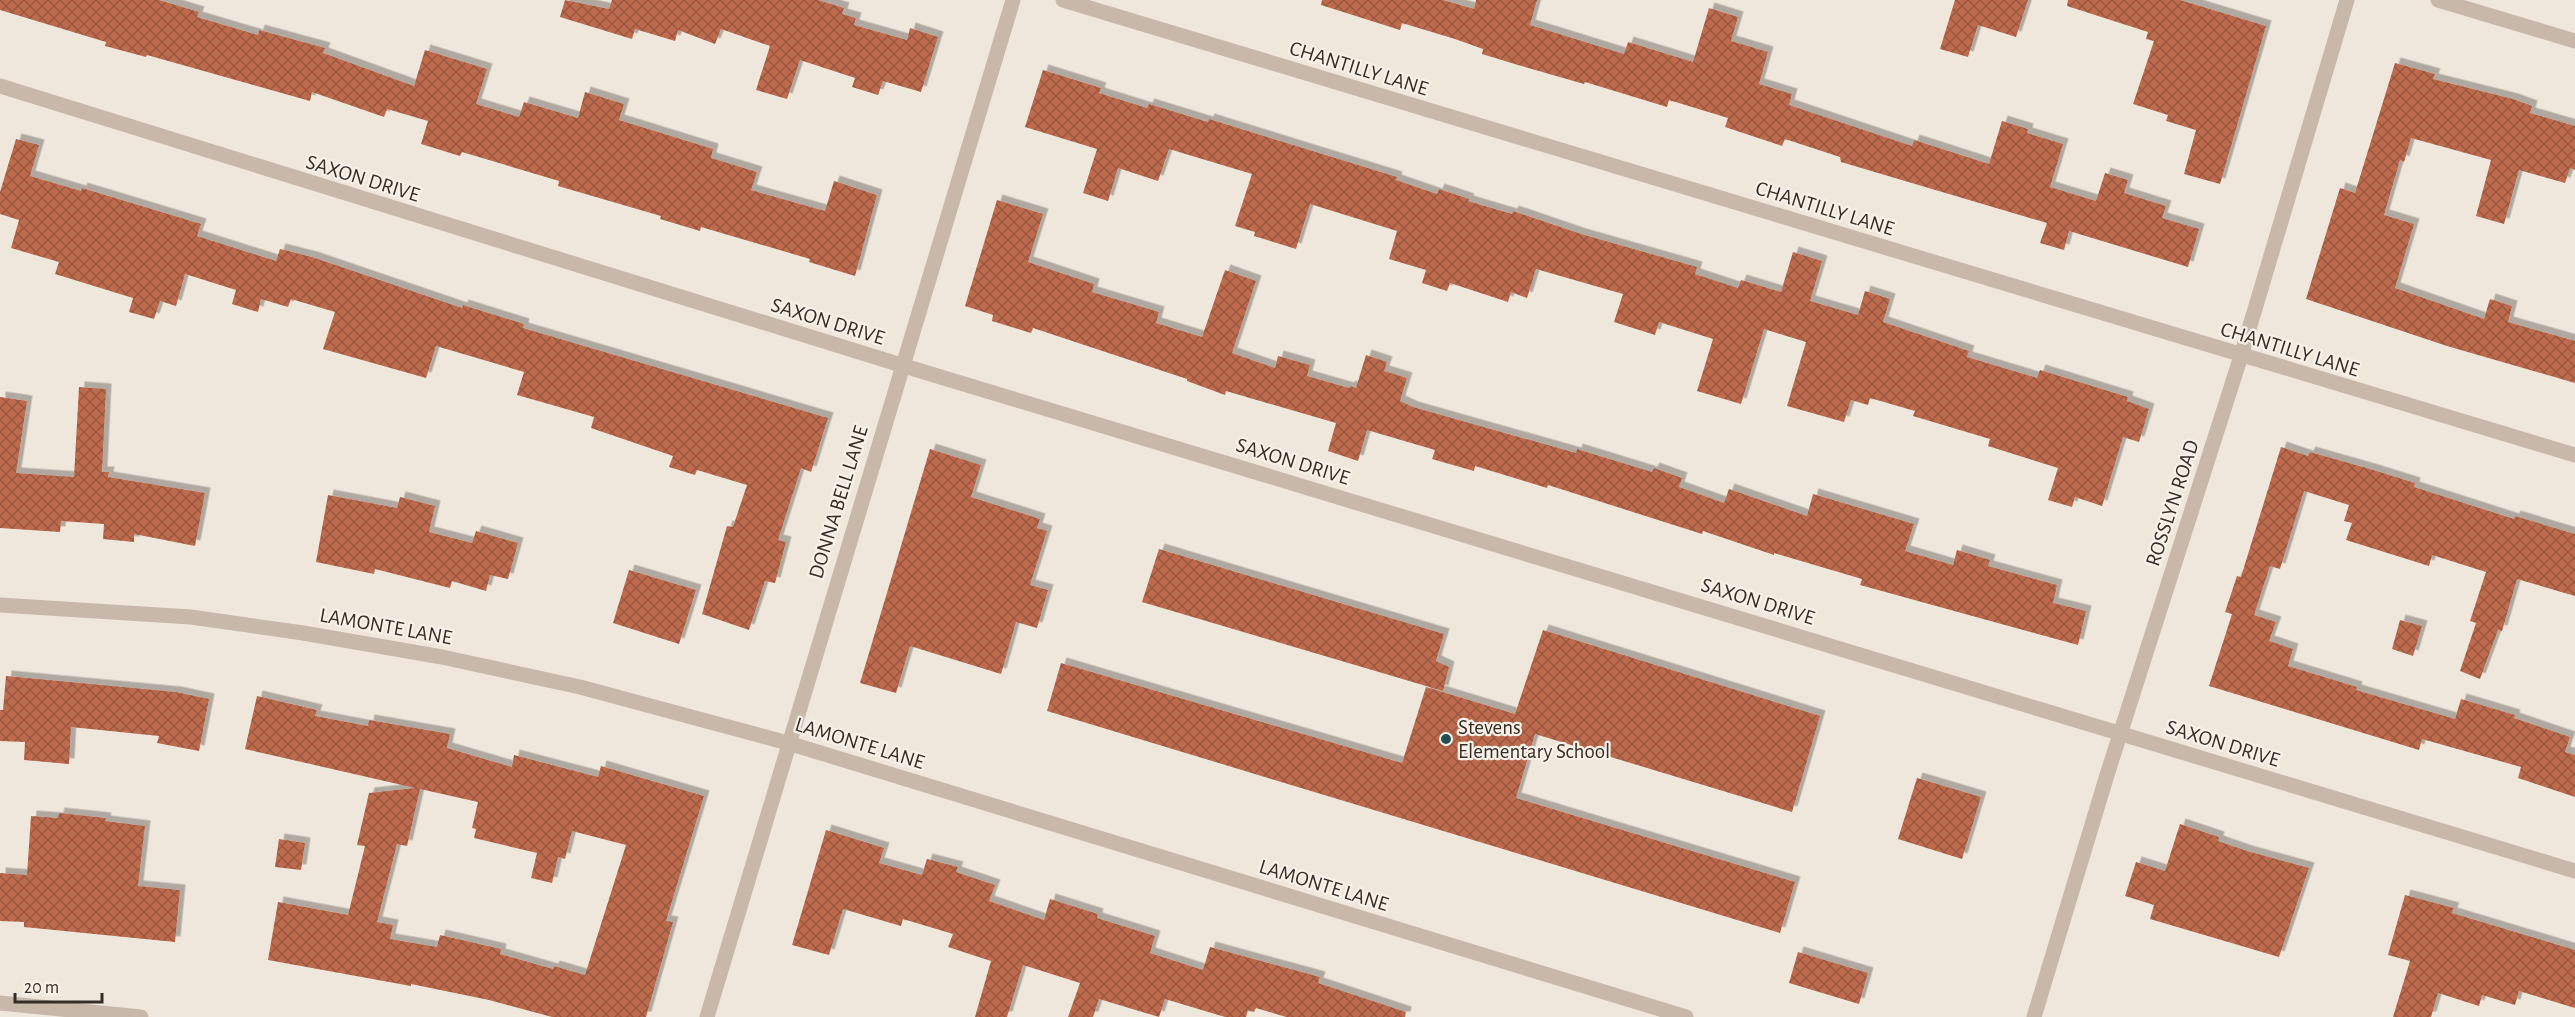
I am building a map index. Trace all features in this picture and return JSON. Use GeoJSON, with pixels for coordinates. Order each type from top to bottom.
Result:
{"type":"FeatureCollection","features":[{"type":"Feature","properties":{"kind":"street","name":"DONNA BELL LANE"},"geometry":{"type":"LineString","coordinates":[[707,1017],[1013,0]]}},
{"type":"Feature","properties":{"kind":"street","name":"CHANTILLY LANE"},"geometry":{"type":"LineString","coordinates":[[1063,0],[2575,455]]}},
{"type":"Feature","properties":{"kind":"street","name":"ROSSLYN ROAD"},"geometry":{"type":"LineString","coordinates":[[2034,1017],[2120,732],[2241,356],[2347,0]]}},
{"type":"Feature","properties":{"kind":"street"},"geometry":{"type":"LineString","coordinates":[[2438,0],[2575,41]]}},
{"type":"Feature","properties":{"kind":"street","name":"SAXON DRIVE"},"geometry":{"type":"LineString","coordinates":[[0,86],[901,366],[2575,871]]}},
{"type":"Feature","properties":{"kind":"street","name":"LAMONTE LANE"},"geometry":{"type":"LineString","coordinates":[[0,605],[191,618],[303,633],[431,655],[580,687],[788,743],[1686,1017]]}},
{"type":"Feature","properties":{"kind":"street"},"geometry":{"type":"LineString","coordinates":[[0,1003],[141,1017]]}},
{"type":"Feature","properties":{"kind":"building"},"geometry":{"type":"Polygon","coordinates":[[[0,0],[159,0],[199,12],[197,17],[258,35],[259,30],[325,48],[323,53],[414,86],[425,50],[487,69],[476,104],[519,117],[524,102],[578,118],[585,92],[624,104],[619,120],[713,149],[711,158],[757,172],[751,190],[825,211],[834,181],[877,195],[855,276],[809,262],[810,259],[701,227],[700,231],[660,219],[661,216],[558,186],[559,181],[462,152],[460,156],[421,144],[428,121],[387,109],[384,117],[312,92],[310,101],[147,55],[146,57],[105,46],[106,42],[0,10],[0,0]]]}},
{"type":"Feature","properties":{"kind":"building"},"geometry":{"type":"Polygon","coordinates":[[[565,0],[609,9],[612,0],[818,0],[844,8],[842,14],[856,18],[854,25],[907,40],[910,28],[938,37],[921,92],[883,81],[878,95],[852,87],[855,78],[800,60],[787,99],[756,90],[770,46],[721,29],[715,44],[678,30],[675,41],[635,29],[632,39],[560,17],[565,0]]]}},
{"type":"Feature","properties":{"kind":"building"},"geometry":{"type":"Polygon","coordinates":[[[1322,0],[1443,0],[1474,9],[1476,0],[1537,0],[1530,25],[1624,54],[1628,42],[1693,62],[1709,8],[1738,17],[1731,41],[1768,52],[1759,84],[1792,94],[1789,105],[1912,146],[1914,140],[1989,164],[2002,121],[2028,129],[2027,133],[2063,144],[2050,187],[2096,201],[2105,173],[2128,180],[2124,193],[2166,206],[2162,218],[2199,229],[2188,267],[2069,231],[2064,250],[2040,243],[2047,223],[1841,162],[1840,157],[1785,139],[1782,146],[1725,127],[1728,118],[1669,100],[1667,107],[1585,82],[1584,84],[1518,65],[1482,54],[1483,49],[1455,39],[1402,23],[1400,30],[1321,5],[1322,0]]]}},
{"type":"Feature","properties":{"kind":"building"},"geometry":{"type":"Polygon","coordinates":[[[1955,0],[2028,0],[2016,37],[1978,25],[1968,57],[1940,49],[1955,0]]]}},
{"type":"Feature","properties":{"kind":"building"},"geometry":{"type":"Polygon","coordinates":[[[2068,0],[2180,0],[2266,26],[2220,184],[2184,174],[2196,130],[2166,121],[2168,115],[2133,104],[2154,41],[2146,39],[2148,32],[2067,6],[2068,0]]]}},
{"type":"Feature","properties":{"kind":"building"},"geometry":{"type":"Polygon","coordinates":[[[2395,63],[2435,74],[2433,79],[2513,99],[2532,106],[2530,113],[2575,126],[2575,170],[2570,168],[2565,183],[2519,170],[2504,224],[2476,216],[2491,160],[2411,138],[2404,162],[2400,160],[2384,215],[2414,224],[2395,288],[2484,319],[2490,299],[2512,306],[2508,322],[2575,341],[2575,383],[2447,346],[2306,299],[2340,188],[2355,193],[2395,63]]]}},
{"type":"Feature","properties":{"kind":"building"},"geometry":{"type":"Polygon","coordinates":[[[1043,70],[1101,88],[1099,93],[1147,108],[1149,104],[1208,122],[1209,119],[1397,177],[1396,180],[1437,194],[1439,189],[1469,199],[1468,201],[1512,214],[1513,211],[1581,234],[1697,267],[1695,274],[1738,288],[1741,280],[1781,292],[1793,252],[1822,261],[1810,301],[1858,315],[1865,291],[1890,299],[1883,322],[1969,351],[1967,357],[2037,378],[2040,370],[2128,397],[2127,401],[2149,409],[2139,442],[2123,437],[2102,506],[2075,497],[2072,507],[2048,500],[2058,468],[1988,446],[1990,439],[1913,416],[1915,411],[1870,398],[1868,405],[1851,400],[1844,422],[1787,406],[1806,342],[1764,329],[1741,404],[1697,391],[1713,339],[1659,322],[1655,335],[1614,322],[1623,294],[1536,269],[1527,298],[1511,292],[1508,302],[1450,283],[1447,291],[1422,283],[1426,270],[1389,259],[1397,231],[1310,204],[1296,249],[1254,236],[1255,232],[1235,226],[1252,174],[1169,149],[1158,181],[1118,168],[1108,201],[1083,193],[1097,149],[1025,127],[1043,70]]]}},
{"type":"Feature","properties":{"kind":"building"},"geometry":{"type":"Polygon","coordinates":[[[16,139],[39,145],[30,176],[81,191],[82,188],[201,224],[197,236],[276,261],[280,249],[312,257],[462,308],[463,305],[524,324],[523,328],[828,418],[811,472],[801,468],[778,540],[786,542],[775,583],[765,581],[749,630],[702,614],[727,526],[733,527],[747,485],[697,470],[695,475],[669,467],[673,456],[591,428],[594,417],[517,395],[524,372],[436,346],[426,378],[323,349],[335,312],[291,299],[288,307],[261,299],[258,312],[232,304],[236,290],[185,274],[176,306],[160,301],[154,319],[129,312],[133,298],[55,274],[59,262],[11,248],[19,220],[0,214],[0,192],[16,139]]]}},
{"type":"Feature","properties":{"kind":"building"},"geometry":{"type":"Polygon","coordinates":[[[997,200],[1043,214],[1028,262],[1094,284],[1092,292],[1159,312],[1156,323],[1202,337],[1225,270],[1256,281],[1232,353],[1275,368],[1278,356],[1310,365],[1307,376],[1349,388],[1350,386],[1356,388],[1366,355],[1387,362],[1384,371],[1407,378],[1400,401],[1413,407],[1576,453],[1577,449],[1652,472],[1654,468],[1682,478],[1679,487],[1724,503],[1729,489],[1807,516],[1813,494],[1914,524],[1905,551],[1953,565],[1957,550],[1990,560],[1988,566],[2057,585],[2053,603],[2086,611],[2078,645],[1860,585],[1862,579],[1774,553],[1774,555],[1703,531],[1702,534],[1548,485],[1547,488],[1475,466],[1474,471],[1432,459],[1435,450],[1367,430],[1358,461],[1328,451],[1336,423],[1226,391],[1225,395],[1187,381],[1187,379],[1033,328],[1031,333],[992,321],[993,315],[965,306],[997,200]]]}},
{"type":"Feature","properties":{"kind":"building"},"geometry":{"type":"Polygon","coordinates":[[[79,387],[106,389],[102,472],[109,472],[108,477],[205,493],[195,546],[134,534],[134,542],[103,539],[104,524],[61,521],[60,532],[0,528],[0,397],[27,401],[16,473],[74,477],[79,387]]]}},
{"type":"Feature","properties":{"kind":"building"},"geometry":{"type":"Polygon","coordinates":[[[2281,447],[2308,456],[2310,452],[2370,469],[2415,483],[2414,487],[2514,519],[2515,516],[2575,534],[2575,596],[2517,579],[2502,631],[2498,630],[2480,679],[2460,671],[2476,623],[2470,621],[2486,572],[2432,555],[2429,566],[2346,540],[2352,523],[2344,521],[2349,505],[2304,491],[2280,569],[2270,566],[2254,615],[2276,622],[2269,641],[2293,649],[2288,666],[2357,687],[2356,690],[2455,719],[2461,699],[2515,715],[2514,718],[2570,737],[2565,752],[2575,755],[2575,797],[2518,778],[2521,767],[2422,739],[2419,750],[2209,686],[2232,614],[2225,612],[2237,576],[2241,577],[2281,447]]]}},
{"type":"Feature","properties":{"kind":"building"},"geometry":{"type":"Polygon","coordinates":[[[930,449],[981,465],[971,497],[1040,519],[1037,528],[1047,531],[1030,585],[1048,590],[1037,628],[1016,622],[1001,674],[910,646],[896,693],[860,683],[930,449]]]}},
{"type":"Feature","properties":{"kind":"building"},"geometry":{"type":"Polygon","coordinates":[[[328,495],[397,508],[400,497],[435,506],[429,532],[472,543],[476,531],[518,543],[508,579],[490,575],[486,591],[452,581],[450,588],[375,569],[374,574],[316,562],[328,495]]]}},
{"type":"Feature","properties":{"kind":"building"},"geometry":{"type":"Polygon","coordinates":[[[1159,549],[1444,634],[1436,661],[1449,667],[1443,691],[1142,602],[1159,549]]]}},
{"type":"Feature","properties":{"kind":"building"},"geometry":{"type":"Polygon","coordinates":[[[629,570],[696,590],[679,644],[613,623],[629,570]]]}},
{"type":"Feature","properties":{"kind":"building"},"geometry":{"type":"Polygon","coordinates":[[[2400,620],[2422,626],[2413,656],[2392,649],[2400,620]]]}},
{"type":"Feature","properties":{"kind":"building"},"geometry":{"type":"Polygon","coordinates":[[[1543,630],[1820,716],[1792,812],[1535,734],[1516,798],[1795,882],[1780,933],[1047,711],[1061,663],[1402,763],[1426,687],[1515,714],[1543,630]]]}},
{"type":"Feature","properties":{"kind":"building"},"geometry":{"type":"Polygon","coordinates":[[[6,676],[176,692],[209,699],[199,751],[157,743],[159,736],[71,727],[69,764],[24,760],[25,742],[0,741],[0,710],[3,710],[6,676]]]}},
{"type":"Feature","properties":{"kind":"building"},"geometry":{"type":"Polygon","coordinates":[[[257,696],[317,710],[315,716],[368,726],[369,720],[450,734],[447,748],[512,767],[514,755],[598,777],[601,766],[704,796],[666,921],[673,922],[646,1017],[552,1017],[489,1000],[411,984],[411,986],[268,960],[278,902],[348,915],[365,846],[357,845],[369,793],[415,788],[245,749],[257,696]],[[420,789],[407,846],[397,844],[377,922],[393,925],[390,939],[437,947],[440,935],[501,949],[500,954],[553,969],[554,966],[585,975],[626,845],[572,831],[565,859],[558,857],[552,883],[531,878],[537,853],[474,838],[476,829],[472,828],[478,802],[420,789]]]}},
{"type":"Feature","properties":{"kind":"building"},"geometry":{"type":"Polygon","coordinates":[[[1917,778],[1981,797],[1962,859],[1898,839],[1917,778]]]}},
{"type":"Feature","properties":{"kind":"building"},"geometry":{"type":"Polygon","coordinates":[[[59,813],[106,818],[105,821],[145,826],[138,886],[180,890],[175,942],[24,927],[24,922],[0,921],[0,873],[27,875],[31,816],[58,818],[59,813]]]}},
{"type":"Feature","properties":{"kind":"building"},"geometry":{"type":"Polygon","coordinates":[[[2180,824],[2219,837],[2218,841],[2247,851],[2309,868],[2279,957],[2150,919],[2154,905],[2125,896],[2136,862],[2165,871],[2180,824]]]}},
{"type":"Feature","properties":{"kind":"building"},"geometry":{"type":"Polygon","coordinates":[[[826,830],[884,848],[879,863],[922,875],[927,859],[958,867],[956,872],[995,885],[989,901],[1044,920],[1050,899],[1098,914],[1097,918],[1155,936],[1150,953],[1203,970],[1210,947],[1320,977],[1318,983],[1406,1012],[1405,1017],[1286,1017],[1256,1008],[1254,1012],[1248,1010],[1246,1017],[1225,1017],[1165,999],[1159,1017],[1099,999],[1093,1017],[1068,1017],[1080,983],[1023,965],[1007,1017],[975,1017],[991,961],[948,947],[953,934],[903,919],[901,926],[843,909],[829,955],[792,945],[826,830]]]}},
{"type":"Feature","properties":{"kind":"building"},"geometry":{"type":"Polygon","coordinates":[[[279,839],[305,843],[301,870],[275,867],[279,839]]]}},
{"type":"Feature","properties":{"kind":"building"},"geometry":{"type":"Polygon","coordinates":[[[2405,895],[2454,908],[2452,913],[2575,950],[2575,1008],[2519,991],[2515,1005],[2482,995],[2479,1006],[2438,993],[2431,1017],[2393,1017],[2410,961],[2388,955],[2405,895]]]}},
{"type":"Feature","properties":{"kind":"building"},"geometry":{"type":"Polygon","coordinates":[[[1798,952],[1868,973],[1859,1004],[1789,983],[1798,952]]]}},
{"type":"Feature","properties":{"kind":"place","name":"Stevens Elementary School"},"geometry":{"type":"Point","coordinates":[1446,739]}}]}
